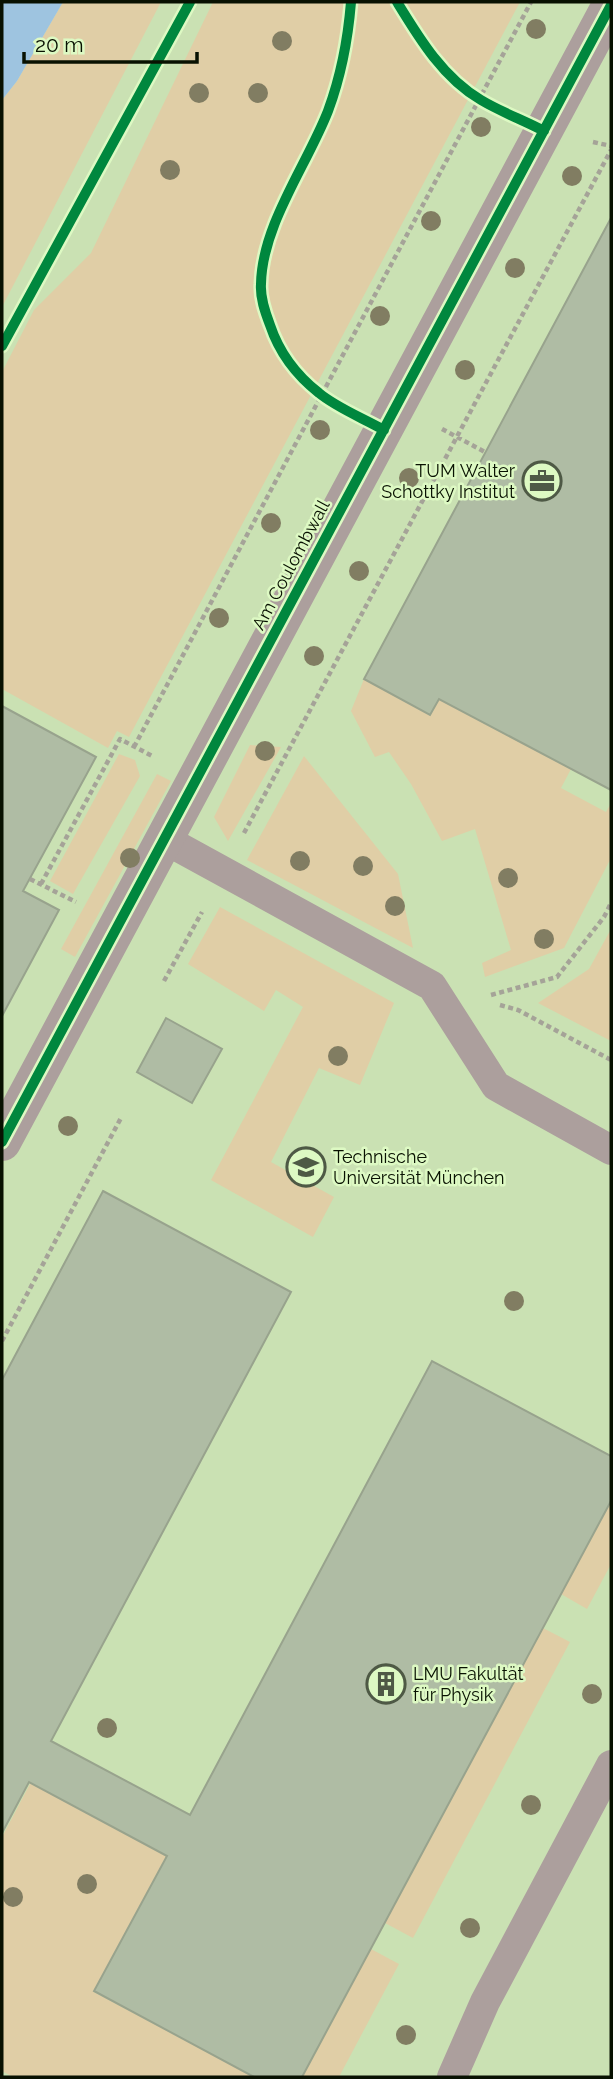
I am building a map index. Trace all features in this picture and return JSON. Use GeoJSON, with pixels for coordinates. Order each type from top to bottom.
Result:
{"type":"FeatureCollection","features":[{"type":"Feature","properties":{"kind":"street","name":"Am Coulombwall"},"geometry":{"type":"LineString","coordinates":[[2,1142],[611,5]]}},
{"type":"Feature","properties":{"kind":"lane"},"geometry":{"type":"LineString","coordinates":[[164,839],[432,986],[496,1086],[611,1150]]}},
{"type":"Feature","properties":{"kind":"lane"},"geometry":{"type":"LineString","coordinates":[[452,2077],[485,2002],[611,1765]]}},
{"type":"Feature","properties":{"kind":"path"},"geometry":{"type":"LineString","coordinates":[[41,884],[120,739],[134,747],[531,2]]}},
{"type":"Feature","properties":{"kind":"path"},"geometry":{"type":"LineString","coordinates":[[164,981],[611,149]]}},
{"type":"Feature","properties":{"kind":"path"},"geometry":{"type":"LineString","coordinates":[[30,878],[66,897]]}},
{"type":"Feature","properties":{"kind":"path"},"geometry":{"type":"LineString","coordinates":[[478,999],[557,977],[604,917],[611,903]]}},
{"type":"Feature","properties":{"kind":"path"},"geometry":{"type":"LineString","coordinates":[[432,986],[518,1010],[611,1060]]}},
{"type":"Feature","properties":{"kind":"path"},"geometry":{"type":"LineString","coordinates":[[2,1341],[122,1116]]}},
{"type":"Feature","properties":{"kind":"shaded area"},"geometry":{"type":"Polygon","coordinates":[[[63,2],[161,2],[2,307],[2,100],[17,81],[63,2]]]}},
{"type":"Feature","properties":{"kind":"shaded area","name":"Technische Universität München"},"geometry":{"type":"Polygon","coordinates":[[[135,2],[611,2],[611,2077],[2,2077],[2,256],[135,2]]]}},
{"type":"Feature","properties":{"kind":"shaded area"},"geometry":{"type":"Polygon","coordinates":[[[213,2],[520,2],[129,737],[117,731],[108,748],[2,689],[2,372],[34,310],[91,253],[213,2]]]}},
{"type":"Feature","properties":{"kind":"shaded area"},"geometry":{"type":"Polygon","coordinates":[[[364,679],[430,715],[439,699],[571,769],[561,788],[606,812],[611,803],[611,858],[564,948],[485,977],[482,963],[511,950],[475,829],[442,841],[411,784],[389,752],[375,757],[351,711],[364,679]]]}},
{"type":"Feature","properties":{"kind":"shaded area"},"geometry":{"type":"Polygon","coordinates":[[[250,745],[281,747],[228,841],[214,817],[250,745]]]}},
{"type":"Feature","properties":{"kind":"shaded area"},"geometry":{"type":"Polygon","coordinates":[[[119,754],[135,760],[140,776],[73,894],[50,881],[119,754]]]}},
{"type":"Feature","properties":{"kind":"shaded area"},"geometry":{"type":"Polygon","coordinates":[[[304,756],[398,874],[413,948],[247,860],[304,756]]]}},
{"type":"Feature","properties":{"kind":"shaded area"},"geometry":{"type":"Polygon","coordinates":[[[157,774],[171,781],[75,957],[61,949],[157,774]]]}},
{"type":"Feature","properties":{"kind":"shaded area"},"geometry":{"type":"Polygon","coordinates":[[[220,907],[394,1003],[360,1085],[319,1068],[271,1162],[334,1197],[313,1237],[211,1180],[303,1007],[276,990],[264,1011],[188,964],[220,907]]]}},
{"type":"Feature","properties":{"kind":"shaded area"},"geometry":{"type":"Polygon","coordinates":[[[611,929],[611,1041],[538,1003],[589,969],[611,929]]]}},
{"type":"Feature","properties":{"kind":"shaded area"},"geometry":{"type":"Polygon","coordinates":[[[611,1501],[611,1564],[587,1609],[561,1594],[611,1501]]]}},
{"type":"Feature","properties":{"kind":"shaded area"},"geometry":{"type":"Polygon","coordinates":[[[543,1628],[570,1642],[413,1938],[385,1923],[543,1628]]]}},
{"type":"Feature","properties":{"kind":"shaded area"},"geometry":{"type":"Polygon","coordinates":[[[31,1782],[167,1856],[94,1992],[254,2077],[13,2077],[2,2071],[2,1837],[31,1782]]]}},
{"type":"Feature","properties":{"kind":"shaded area"},"geometry":{"type":"Polygon","coordinates":[[[371,1949],[399,1964],[339,2077],[302,2077],[371,1949]]]}},
{"type":"Feature","properties":{"kind":"water"},"geometry":{"type":"Polygon","coordinates":[[[2,2],[63,2],[17,81],[2,100],[2,2]]]}},
{"type":"Feature","properties":{"kind":"building"},"geometry":{"type":"Polygon","coordinates":[[[611,218],[611,790],[439,699],[430,715],[364,679],[611,218]]]}},
{"type":"Feature","properties":{"kind":"building"},"geometry":{"type":"Polygon","coordinates":[[[2,706],[96,757],[23,891],[59,910],[2,1016],[2,706]]]}},
{"type":"Feature","properties":{"kind":"building"},"geometry":{"type":"Polygon","coordinates":[[[166,1018],[222,1049],[192,1103],[137,1072],[166,1018]]]}},
{"type":"Feature","properties":{"kind":"building","name":"LMU Fakultät für Physik"},"geometry":{"type":"Polygon","coordinates":[[[103,1191],[291,1292],[51,1741],[190,1815],[432,1361],[611,1456],[611,1501],[302,2077],[254,2077],[94,1991],[167,1856],[29,1782],[2,1833],[2,1380],[103,1191]]]}},
{"type":"Feature","properties":{"kind":"cycle path"},"geometry":{"type":"LineString","coordinates":[[2,346],[190,2]]}},
{"type":"Feature","properties":{"kind":"cycle path"},"geometry":{"type":"LineString","coordinates":[[351,2],[343,57],[333,98],[277,218],[263,262],[261,294],[274,335],[283,354],[296,371],[326,398],[384,430]]}},
{"type":"Feature","properties":{"kind":"cycle path"},"geometry":{"type":"LineString","coordinates":[[397,2],[423,43],[467,91],[544,131]]}},
{"type":"Feature","properties":{"kind":"cycle path"},"geometry":{"type":"LineString","coordinates":[[2,1142],[611,5]]}},
{"type":"Feature","properties":{"kind":"place","name":"TUM Walter Schottky Institut"},"geometry":{"type":"Point","coordinates":[542,481]}},
{"type":"Feature","properties":{"kind":"place","name":"Technische Universität München"},"geometry":{"type":"Point","coordinates":[306,1167]}},
{"type":"Feature","properties":{"kind":"place","name":"LMU Fakultät für Physik"},"geometry":{"type":"Point","coordinates":[386,1684]}}]}
